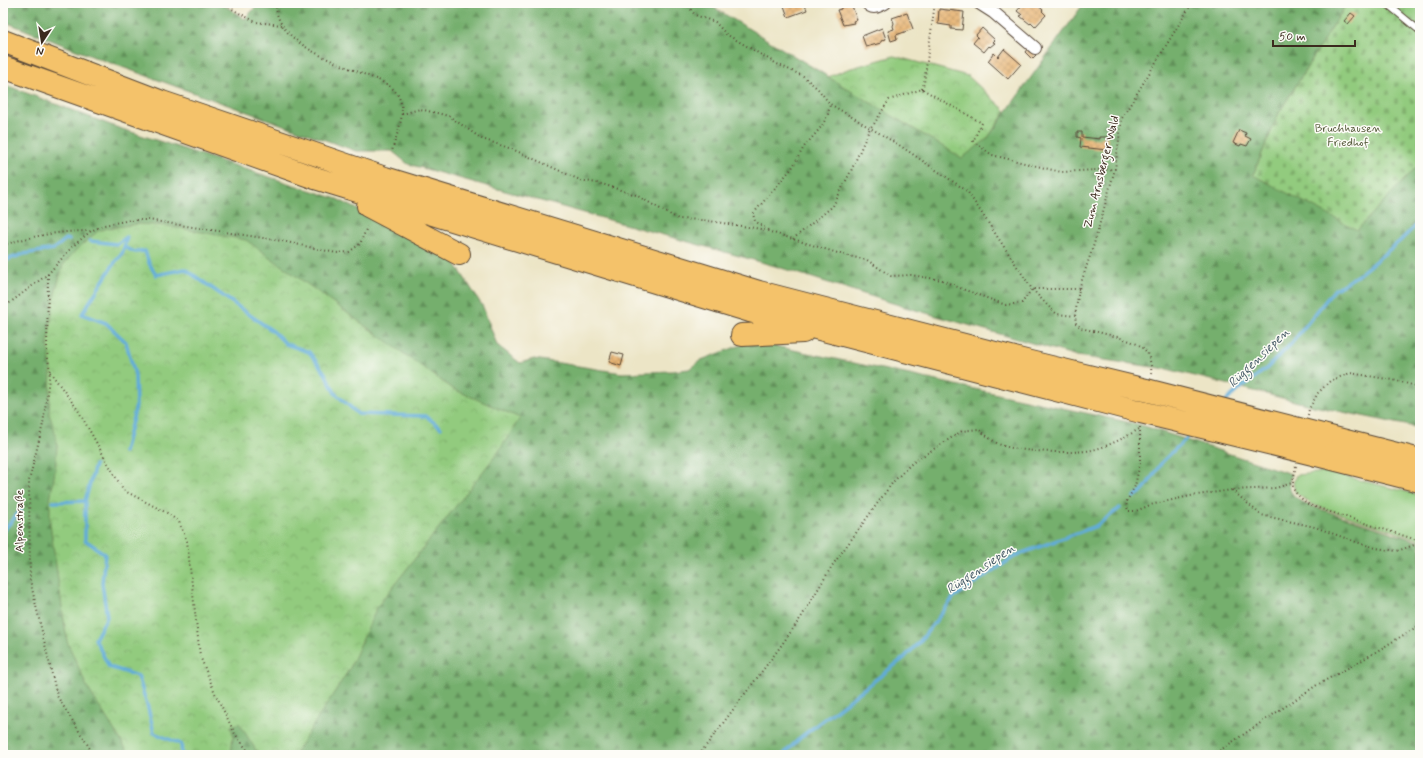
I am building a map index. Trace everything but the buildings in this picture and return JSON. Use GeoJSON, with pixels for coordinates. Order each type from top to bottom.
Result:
{"type":"FeatureCollection","features":[{"type":"Feature","properties":{"kind":"highway"},"geometry":{"type":"LineString","coordinates":[[3,41],[162,102],[385,178],[728,283],[1011,358],[1146,390],[1312,450],[1420,460]]}},
{"type":"Feature","properties":{"kind":"highway"},"geometry":{"type":"LineString","coordinates":[[3,67],[315,178],[750,311],[1141,412],[1312,450],[1420,481]]}},
{"type":"Feature","properties":{"kind":"highway"},"geometry":{"type":"LineString","coordinates":[[315,178],[459,254]]}},
{"type":"Feature","properties":{"kind":"highway"},"geometry":{"type":"LineString","coordinates":[[742,335],[800,331],[881,352],[908,352]]}},
{"type":"Feature","properties":{"kind":"street"},"geometry":{"type":"LineString","coordinates":[[867,3],[868,5],[874,7],[885,3]]}},
{"type":"Feature","properties":{"kind":"street"},"geometry":{"type":"LineString","coordinates":[[979,3],[993,12],[1035,48]]}},
{"type":"Feature","properties":{"kind":"lane"},"geometry":{"type":"LineString","coordinates":[[1386,3],[1420,31]]}},
{"type":"Feature","properties":{"kind":"path"},"geometry":{"type":"LineString","coordinates":[[222,3],[256,22],[282,25]]}},
{"type":"Feature","properties":{"kind":"path"},"geometry":{"type":"LineString","coordinates":[[276,3],[276,12],[282,25],[291,35],[306,47],[388,86],[397,94],[400,101],[402,114],[392,151]]}},
{"type":"Feature","properties":{"kind":"path"},"geometry":{"type":"LineString","coordinates":[[686,3],[695,15],[715,22],[726,34],[777,64],[803,76],[818,89],[830,104],[899,145],[967,192],[1032,289],[1048,306],[1057,314],[1075,316],[1076,323],[1081,328],[1128,340],[1145,350],[1152,367]]}},
{"type":"Feature","properties":{"kind":"path"},"geometry":{"type":"LineString","coordinates":[[922,89],[935,3]]}},
{"type":"Feature","properties":{"kind":"path","name":"Zum Arnsberger Wald"},"geometry":{"type":"LineString","coordinates":[[1075,316],[1079,289],[1094,244],[1115,169],[1122,118],[1192,3]]}},
{"type":"Feature","properties":{"kind":"path"},"geometry":{"type":"LineString","coordinates":[[793,239],[833,206],[852,171],[870,128],[889,100],[922,89],[982,123],[973,141],[992,155],[1061,172],[1115,169]]}},
{"type":"Feature","properties":{"kind":"path"},"geometry":{"type":"LineString","coordinates":[[769,231],[755,220],[753,214],[792,168],[804,147],[822,126],[828,114],[830,104]]}},
{"type":"Feature","properties":{"kind":"path"},"geometry":{"type":"LineString","coordinates":[[402,114],[420,109],[449,116],[482,139],[512,149],[580,180],[602,184],[636,195],[678,220],[703,220],[769,231],[867,260],[891,276],[911,275],[942,280],[1006,305],[1022,303],[1032,289]]}},
{"type":"Feature","properties":{"kind":"path"},"geometry":{"type":"LineString","coordinates":[[3,308],[48,274],[73,246],[91,231],[104,225],[131,220],[148,220],[282,241],[336,253],[350,252],[360,244],[367,227]]}},
{"type":"Feature","properties":{"kind":"path"},"geometry":{"type":"LineString","coordinates":[[3,245],[32,236],[70,231],[91,231]]}},
{"type":"Feature","properties":{"kind":"path","name":"Alpenstraße"},"geometry":{"type":"LineString","coordinates":[[48,274],[47,352],[50,371],[43,424],[29,481],[30,580],[57,696],[94,755]]}},
{"type":"Feature","properties":{"kind":"path"},"geometry":{"type":"LineString","coordinates":[[1032,289],[1079,289]]}},
{"type":"Feature","properties":{"kind":"path"},"geometry":{"type":"LineString","coordinates":[[50,371],[78,410],[123,490],[167,513],[179,522],[187,541],[200,656],[214,693],[235,734],[251,755]]}},
{"type":"Feature","properties":{"kind":"path"},"geometry":{"type":"LineString","coordinates":[[1308,417],[1309,409],[1318,393],[1330,381],[1350,374],[1392,380],[1420,387]]}},
{"type":"Feature","properties":{"kind":"path"},"geometry":{"type":"LineString","coordinates":[[699,755],[752,686],[802,616],[832,566],[893,482],[912,463],[962,431],[978,429],[1000,445],[1034,451],[1063,452],[1091,450],[1125,438],[1139,429],[1140,463],[1135,486],[1126,503],[1128,510],[1136,511],[1150,505],[1190,496],[1232,490],[1276,488],[1292,483],[1312,450]]}},
{"type":"Feature","properties":{"kind":"path"},"geometry":{"type":"LineString","coordinates":[[1292,483],[1294,492],[1309,505],[1420,542]]}},
{"type":"Feature","properties":{"kind":"path"},"geometry":{"type":"LineString","coordinates":[[1232,490],[1261,515],[1314,527],[1376,548],[1397,550],[1420,542]]}},
{"type":"Feature","properties":{"kind":"path"},"geometry":{"type":"LineString","coordinates":[[1213,755],[1317,685],[1359,662],[1420,625]]}},
{"type":"Feature","properties":{"kind":"green space"},"geometry":{"type":"Polygon","coordinates":[[[3,3],[221,3],[245,19],[259,3],[706,3],[849,89],[987,139],[1084,3],[1347,3],[1279,113],[1253,175],[1414,170],[1420,163],[1420,428],[1314,406],[1167,369],[1077,356],[905,307],[775,266],[408,164],[392,151],[356,151],[94,57],[3,21],[3,3]]]}},
{"type":"Feature","properties":{"kind":"green space","name":"Bruchhausen Friedhof"},"geometry":{"type":"Polygon","coordinates":[[[1347,3],[1420,3],[1420,163],[1357,230],[1253,175],[1279,113],[1347,3]]]}},
{"type":"Feature","properties":{"kind":"green space"},"geometry":{"type":"Polygon","coordinates":[[[894,56],[968,76],[1006,111],[987,139],[962,158],[828,77],[848,69],[894,56]]]}},
{"type":"Feature","properties":{"kind":"green space"},"geometry":{"type":"Polygon","coordinates":[[[3,84],[116,127],[337,199],[425,243],[453,260],[483,307],[497,345],[520,363],[534,359],[622,373],[672,371],[689,369],[701,360],[752,341],[1141,425],[1291,474],[1289,485],[1291,492],[1305,504],[1420,542],[1420,755],[3,755],[3,84]]]}},
{"type":"Feature","properties":{"kind":"green space"},"geometry":{"type":"Polygon","coordinates":[[[138,224],[168,226],[246,240],[453,389],[520,418],[499,451],[377,607],[350,668],[294,755],[259,755],[239,723],[231,726],[233,735],[231,755],[130,755],[87,687],[67,641],[50,524],[50,501],[57,447],[54,428],[49,414],[51,370],[48,343],[54,297],[63,265],[76,250],[98,231],[108,228],[138,224]]]}},
{"type":"Feature","properties":{"kind":"green space"},"geometry":{"type":"Polygon","coordinates":[[[1327,472],[1420,495],[1420,540],[1311,504],[1295,492],[1293,483],[1296,475],[1327,472]]]}},
{"type":"Feature","properties":{"kind":"waterway","name":"Rüggensiepen"},"geometry":{"type":"LineString","coordinates":[[1224,403],[1238,390],[1266,369],[1291,344],[1334,290],[1358,275],[1400,241],[1420,222]]}},
{"type":"Feature","properties":{"kind":"waterway"},"geometry":{"type":"LineString","coordinates":[[90,241],[117,244],[127,237]]}},
{"type":"Feature","properties":{"kind":"waterway"},"geometry":{"type":"LineString","coordinates":[[124,452],[136,406],[135,375],[126,342],[106,323],[82,314],[115,262],[122,254],[127,237]]}},
{"type":"Feature","properties":{"kind":"waterway"},"geometry":{"type":"LineString","coordinates":[[3,261],[24,254],[54,249],[66,239],[69,240]]}},
{"type":"Feature","properties":{"kind":"waterway"},"geometry":{"type":"LineString","coordinates":[[124,247],[135,252],[145,251],[149,263],[156,275],[185,269],[274,332],[286,344],[309,352],[325,373],[335,393],[358,414],[426,416],[441,428]]}},
{"type":"Feature","properties":{"kind":"waterway","name":"Rüggensiepen"},"geometry":{"type":"LineString","coordinates":[[1134,497],[1143,491],[1162,462],[1192,433]]}},
{"type":"Feature","properties":{"kind":"waterway"},"geometry":{"type":"LineString","coordinates":[[95,465],[85,501],[85,540],[105,554],[102,583],[107,617],[95,639],[109,667],[138,676],[154,733],[181,744],[182,755]]}},
{"type":"Feature","properties":{"kind":"waterway"},"geometry":{"type":"LineString","coordinates":[[53,502],[85,501]]}},
{"type":"Feature","properties":{"kind":"waterway","name":"Rüggensiepen"},"geometry":{"type":"LineString","coordinates":[[783,755],[801,737],[904,658],[921,640],[954,597],[1017,555],[1096,526],[1120,508]]}},
{"type":"Feature","properties":{"kind":"waterway"},"geometry":{"type":"LineString","coordinates":[[3,531],[21,510]]}}]}
